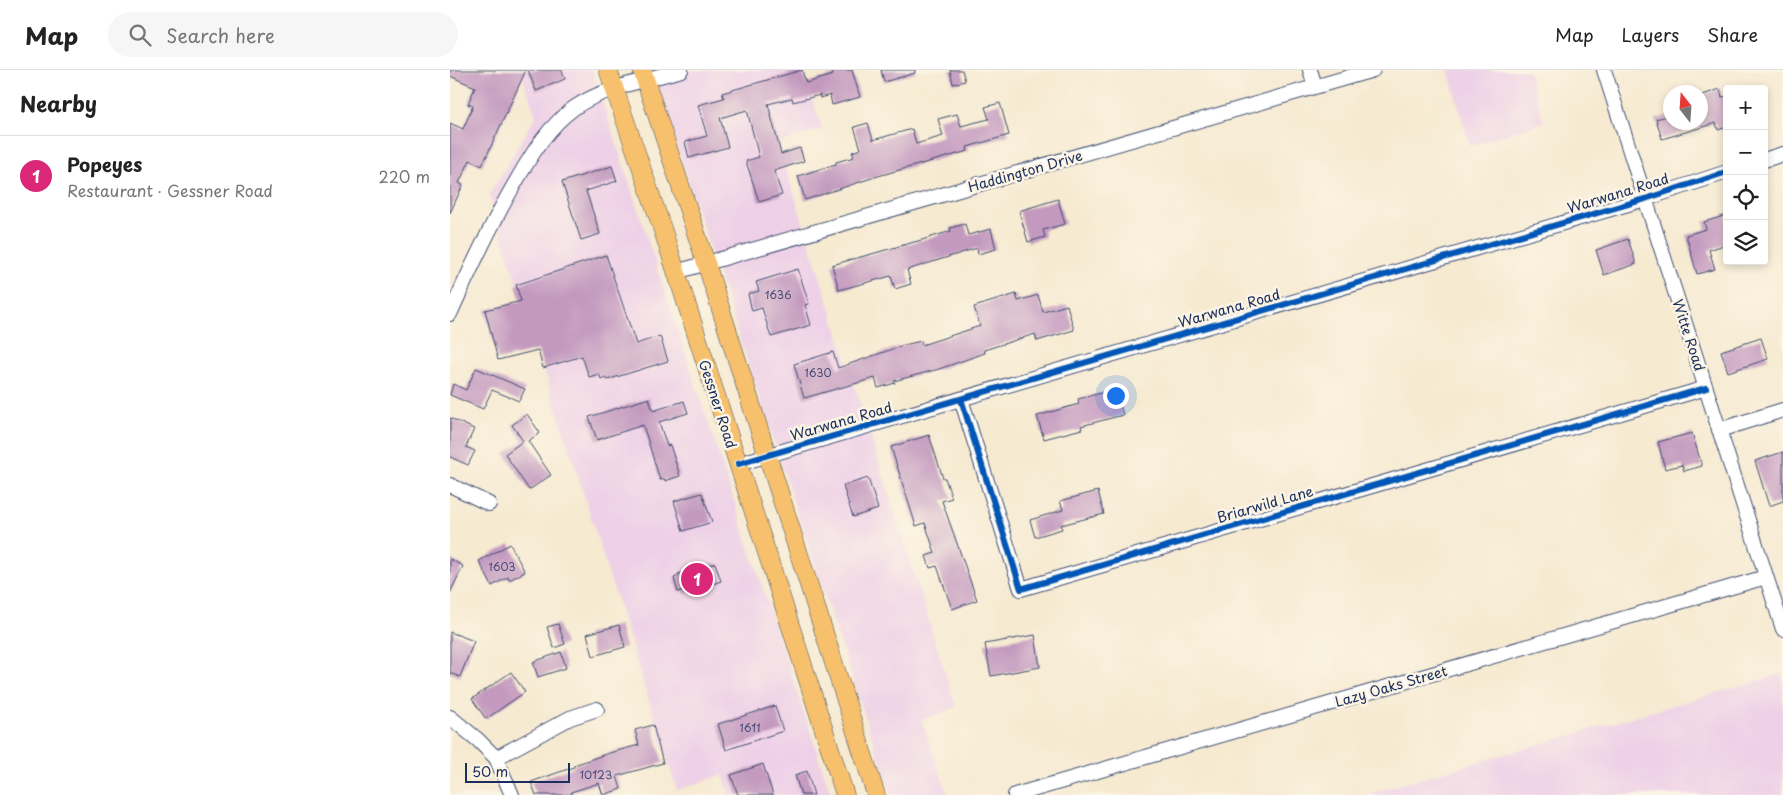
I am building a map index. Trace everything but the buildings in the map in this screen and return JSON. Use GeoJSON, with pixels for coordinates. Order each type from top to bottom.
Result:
{"type":"FeatureCollection","features":[{"type":"Feature","properties":{"kind":"main road","name":"Gessner Road"},"geometry":{"type":"LineString","coordinates":[[608,70],[676,272],[845,795]]}},
{"type":"Feature","properties":{"kind":"main road"},"geometry":{"type":"LineString","coordinates":[[644,75],[876,795]]}},
{"type":"Feature","properties":{"kind":"street"},"geometry":{"type":"LineString","coordinates":[[450,314],[505,199],[548,132],[574,108],[600,93],[615,89],[644,75],[681,70]]}},
{"type":"Feature","properties":{"kind":"street"},"geometry":{"type":"LineString","coordinates":[[1310,70],[1315,86]]}},
{"type":"Feature","properties":{"kind":"street","name":"Haddington Drive"},"geometry":{"type":"LineString","coordinates":[[676,272],[1373,70]]}},
{"type":"Feature","properties":{"kind":"street","name":"Witte Road"},"geometry":{"type":"LineString","coordinates":[[1604,70],[1783,629]]}},
{"type":"Feature","properties":{"kind":"street"},"geometry":{"type":"LineString","coordinates":[[1768,159],[1783,154]]}},
{"type":"Feature","properties":{"kind":"street","name":"Warwana Road"},"geometry":{"type":"LineString","coordinates":[[738,464],[1645,199],[1723,173]]}},
{"type":"Feature","properties":{"kind":"street","name":"Briarwild Lane"},"geometry":{"type":"LineString","coordinates":[[961,399],[1022,589],[1706,388]]}},
{"type":"Feature","properties":{"kind":"street"},"geometry":{"type":"LineString","coordinates":[[1719,430],[1783,410]]}},
{"type":"Feature","properties":{"kind":"street"},"geometry":{"type":"LineString","coordinates":[[450,485],[488,504]]}},
{"type":"Feature","properties":{"kind":"street","name":"Lazy Oaks Street"},"geometry":{"type":"LineString","coordinates":[[1015,795],[1766,578]]}},
{"type":"Feature","properties":{"kind":"street"},"geometry":{"type":"LineString","coordinates":[[496,758],[570,718],[597,709]]}},
{"type":"Feature","properties":{"kind":"street"},"geometry":{"type":"LineString","coordinates":[[450,717],[496,758],[512,795]]}},
{"type":"Feature","properties":{"kind":"shaded area"},"geometry":{"type":"Polygon","coordinates":[[[520,70],[592,70],[831,795],[730,795],[723,775],[677,790],[489,195],[536,116],[520,70]]]}},
{"type":"Feature","properties":{"kind":"shaded area"},"geometry":{"type":"Polygon","coordinates":[[[651,70],[803,70],[822,129],[778,143],[956,707],[921,720],[948,795],[891,795],[651,70]]]}},
{"type":"Feature","properties":{"kind":"shaded area"},"geometry":{"type":"Polygon","coordinates":[[[1448,70],[1528,70],[1544,122],[1470,146],[1448,70]]]}},
{"type":"Feature","properties":{"kind":"shaded area"},"geometry":{"type":"Polygon","coordinates":[[[1781,674],[1783,679],[1783,795],[1364,795],[1781,674]]]}},
{"type":"Feature","properties":{"kind":"cycle path"},"geometry":{"type":"LineString","coordinates":[[738,464],[1645,199],[1723,173]]}},
{"type":"Feature","properties":{"kind":"cycle path"},"geometry":{"type":"LineString","coordinates":[[961,399],[1021,589],[1706,388]]}},
{"type":"Feature","properties":{"kind":"place","name":"Popeyes"},"geometry":{"type":"Point","coordinates":[697,579]}}]}
